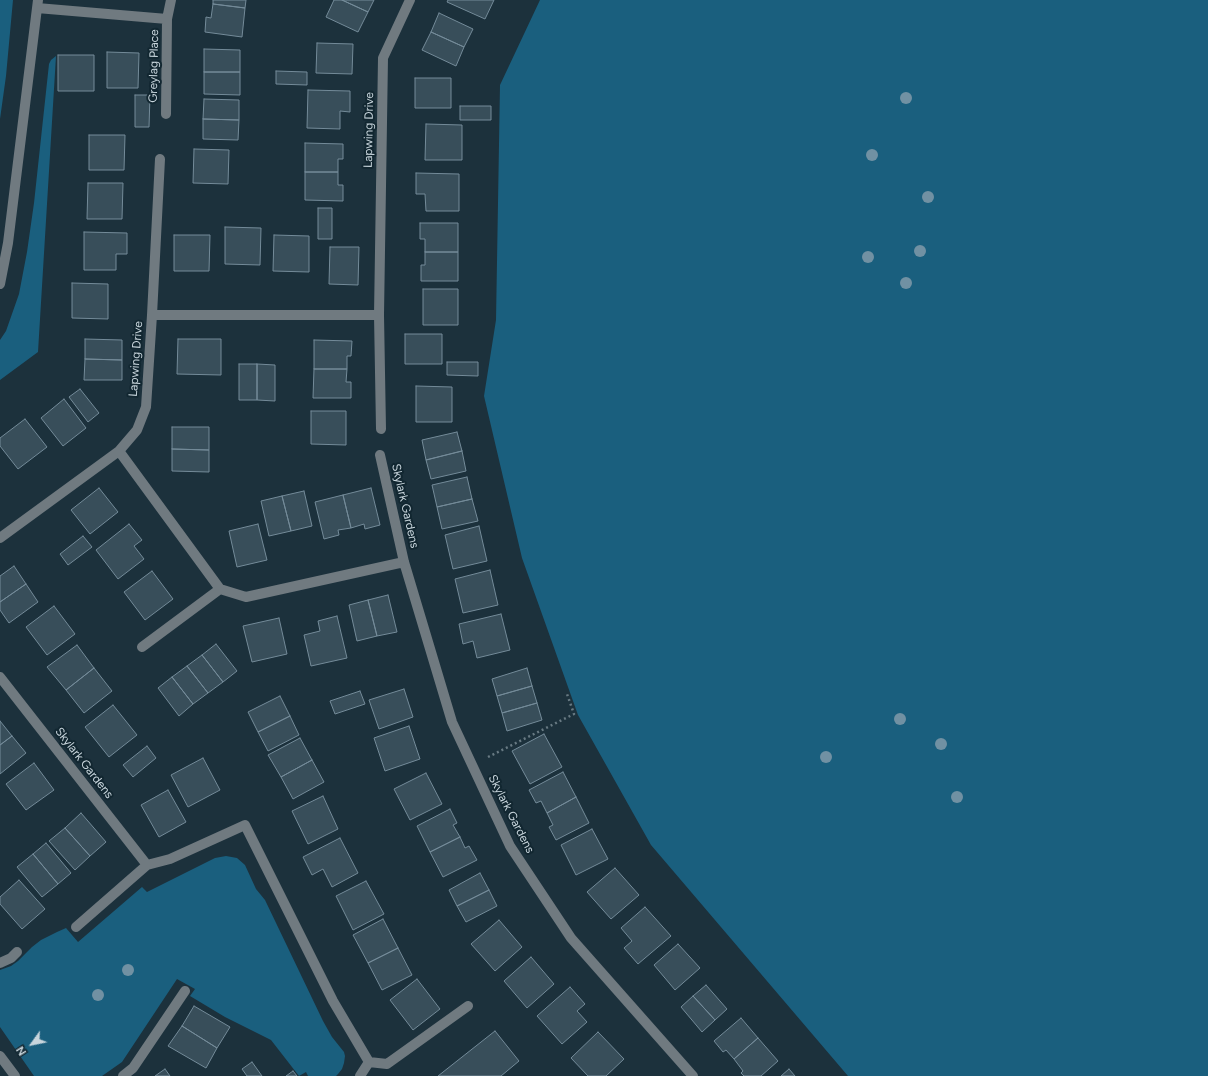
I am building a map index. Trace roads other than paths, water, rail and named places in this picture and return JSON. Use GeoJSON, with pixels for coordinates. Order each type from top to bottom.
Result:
{"type":"FeatureCollection","features":[{"type":"Feature","properties":{"kind":"street","name":"Greylag Place"},"geometry":{"type":"LineString","coordinates":[[166,114],[167,19],[172,0]]}},
{"type":"Feature","properties":{"kind":"street","name":"Lapwing Drive"},"geometry":{"type":"LineString","coordinates":[[381,429],[378,315],[383,58],[410,0]]}},
{"type":"Feature","properties":{"kind":"street","name":"Greylag Place"},"geometry":{"type":"LineString","coordinates":[[37,4],[167,19]]}},
{"type":"Feature","properties":{"kind":"street"},"geometry":{"type":"LineString","coordinates":[[0,284],[8,243],[37,4]]}},
{"type":"Feature","properties":{"kind":"street"},"geometry":{"type":"LineString","coordinates":[[152,315],[160,159]]}},
{"type":"Feature","properties":{"kind":"street","name":"Lapwing Drive"},"geometry":{"type":"LineString","coordinates":[[0,538],[118,451],[136,430],[146,407],[152,315],[378,315]]}},
{"type":"Feature","properties":{"kind":"street"},"geometry":{"type":"LineString","coordinates":[[118,451],[220,589],[142,647]]}},
{"type":"Feature","properties":{"kind":"street","name":"Skylark Gardens"},"geometry":{"type":"LineString","coordinates":[[380,455],[404,562],[452,722],[510,846],[571,938],[693,1076]]}},
{"type":"Feature","properties":{"kind":"street","name":"Skylark Gardens"},"geometry":{"type":"LineString","coordinates":[[220,589],[246,597],[404,562]]}},
{"type":"Feature","properties":{"kind":"street","name":"Skylark Gardens"},"geometry":{"type":"LineString","coordinates":[[0,677],[147,865]]}},
{"type":"Feature","properties":{"kind":"street"},"geometry":{"type":"LineString","coordinates":[[76,927],[147,865],[170,859],[245,825],[333,1001],[368,1062]]}},
{"type":"Feature","properties":{"kind":"street"},"geometry":{"type":"LineString","coordinates":[[0,963],[11,958],[17,952]]}},
{"type":"Feature","properties":{"kind":"street"},"geometry":{"type":"LineString","coordinates":[[123,1076],[133,1068],[185,991]]}},
{"type":"Feature","properties":{"kind":"street"},"geometry":{"type":"LineString","coordinates":[[368,1062],[387,1064],[468,1006]]}},
{"type":"Feature","properties":{"kind":"street"},"geometry":{"type":"LineString","coordinates":[[0,1056],[15,1076]]}},
{"type":"Feature","properties":{"kind":"street"},"geometry":{"type":"LineString","coordinates":[[360,1076],[368,1062]]}}]}
